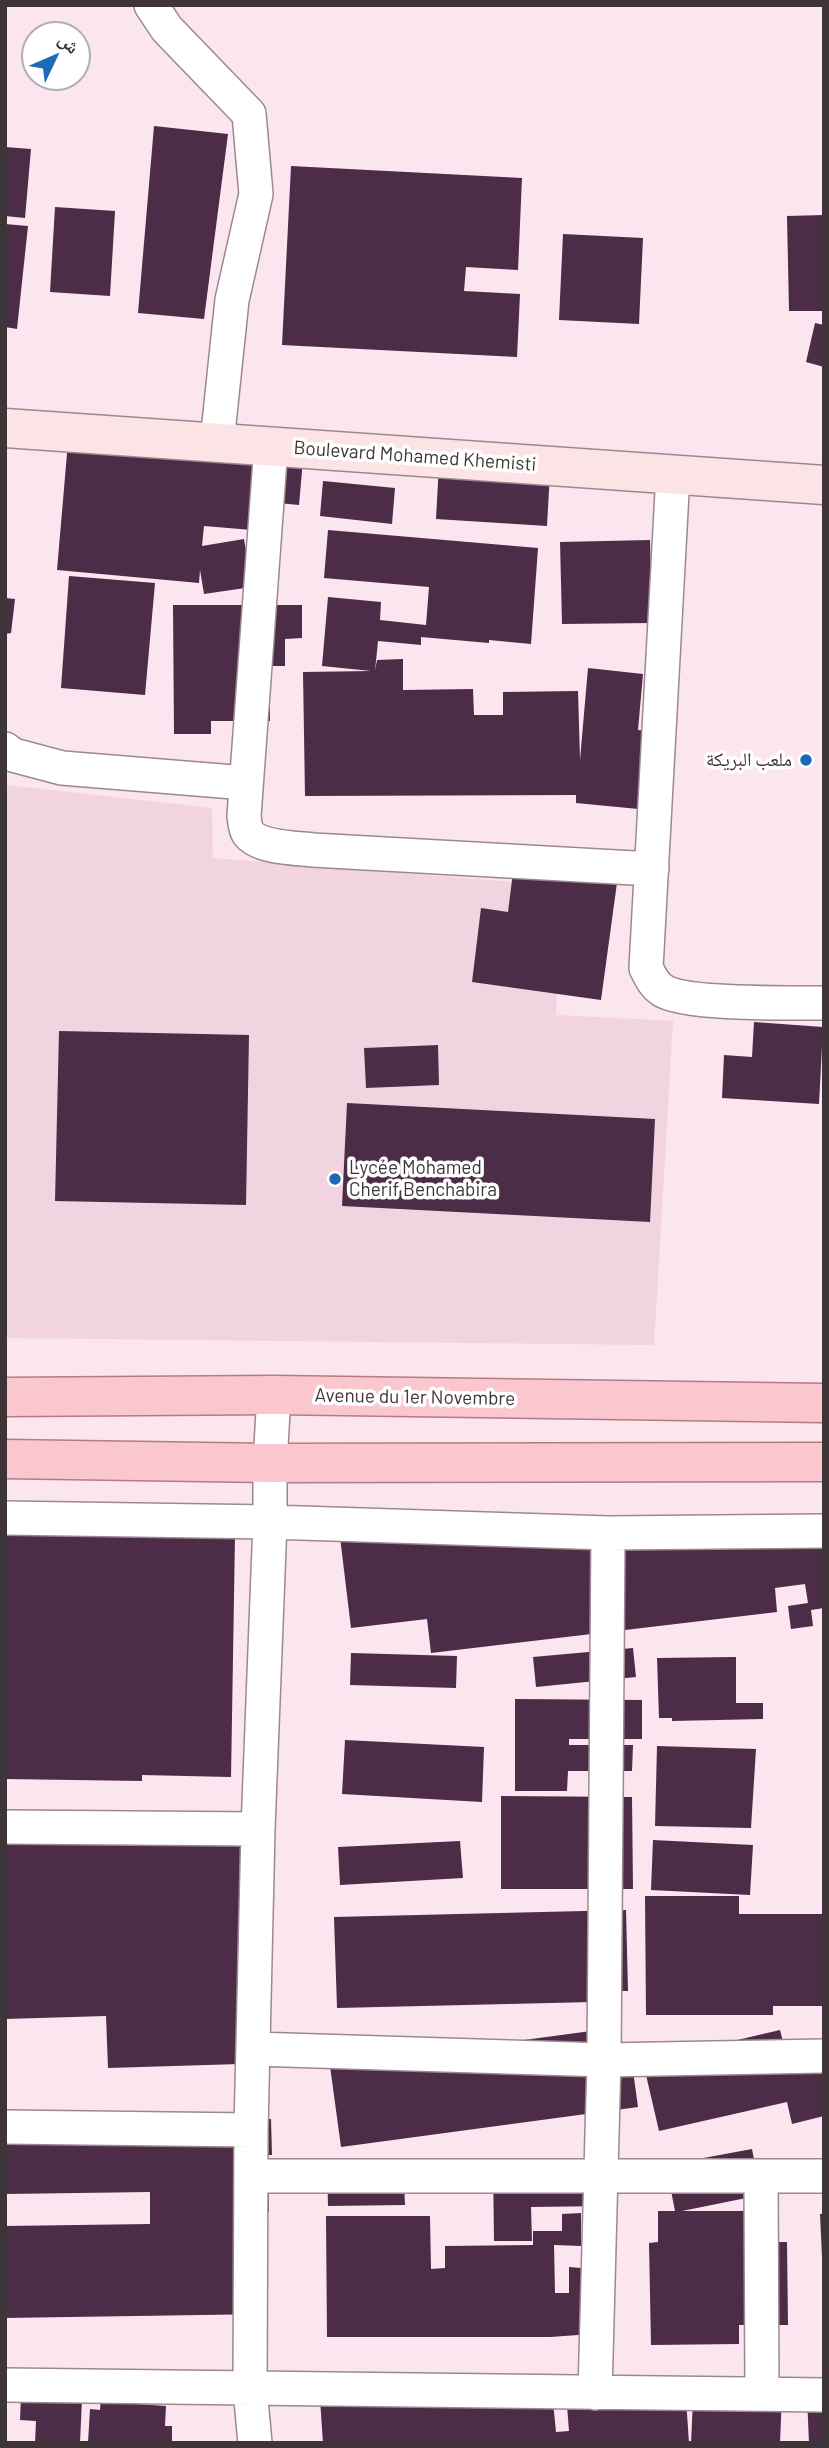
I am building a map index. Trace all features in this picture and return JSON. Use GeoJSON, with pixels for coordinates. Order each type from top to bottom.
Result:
{"type":"FeatureCollection","features":[{"type":"Feature","properties":{"kind":"main road","name":"Boulevard Mohamed Khemisti"},"geometry":{"type":"LineString","coordinates":[[5,428],[824,485]]}},
{"type":"Feature","properties":{"kind":"main road","name":"Avenue du 1er Novembre"},"geometry":{"type":"LineString","coordinates":[[5,1397],[274,1395],[824,1403]]}},
{"type":"Feature","properties":{"kind":"main road"},"geometry":{"type":"LineString","coordinates":[[5,1459],[270,1463],[824,1462]]}},
{"type":"Feature","properties":{"kind":"street"},"geometry":{"type":"LineString","coordinates":[[150,5],[167,29],[249,114],[256,194],[232,300],[217,442]]}},
{"type":"Feature","properties":{"kind":"street"},"geometry":{"type":"LineString","coordinates":[[271,446],[246,783],[246,831],[270,845],[404,856],[652,869]]}},
{"type":"Feature","properties":{"kind":"street"},"geometry":{"type":"LineString","coordinates":[[673,474],[646,968],[652,980],[663,991],[686,998],[824,1003]]}},
{"type":"Feature","properties":{"kind":"street"},"geometry":{"type":"LineString","coordinates":[[5,749],[13,755],[62,768],[246,783]]}},
{"type":"Feature","properties":{"kind":"street"},"geometry":{"type":"LineString","coordinates":[[255,2443],[250,2389],[251,2130],[258,1829],[274,1395]]}},
{"type":"Feature","properties":{"kind":"street"},"geometry":{"type":"LineString","coordinates":[[5,1518],[270,1522],[608,1533],[824,1531]]}},
{"type":"Feature","properties":{"kind":"street"},"geometry":{"type":"LineString","coordinates":[[596,2393],[604,2060],[608,1533]]}},
{"type":"Feature","properties":{"kind":"street"},"geometry":{"type":"LineString","coordinates":[[5,1827],[258,1829]]}},
{"type":"Feature","properties":{"kind":"street"},"geometry":{"type":"LineString","coordinates":[[254,2049],[604,2060],[824,2056]]}},
{"type":"Feature","properties":{"kind":"street"},"geometry":{"type":"LineString","coordinates":[[5,2127],[251,2130]]}},
{"type":"Feature","properties":{"kind":"street"},"geometry":{"type":"LineString","coordinates":[[251,2176],[824,2176]]}},
{"type":"Feature","properties":{"kind":"street"},"geometry":{"type":"LineString","coordinates":[[761,2176],[762,2394]]}},
{"type":"Feature","properties":{"kind":"street"},"geometry":{"type":"LineString","coordinates":[[5,2385],[824,2395]]}},
{"type":"Feature","properties":{"kind":"shaded area","name":"Lycée Mohamed Cherif Benchabira"},"geometry":{"type":"Polygon","coordinates":[[[5,785],[212,808],[213,858],[563,886],[556,1015],[673,1021],[654,1345],[5,1338],[5,785]]]}},
{"type":"Feature","properties":{"kind":"building"},"geometry":{"type":"Polygon","coordinates":[[[154,126],[228,134],[204,319],[138,313],[154,126]]]}},
{"type":"Feature","properties":{"kind":"building"},"geometry":{"type":"Polygon","coordinates":[[[5,147],[31,149],[25,218],[5,216],[5,147]]]}},
{"type":"Feature","properties":{"kind":"building"},"geometry":{"type":"Polygon","coordinates":[[[291,166],[522,178],[518,270],[466,267],[464,291],[520,294],[517,357],[282,345],[291,166]]]}},
{"type":"Feature","properties":{"kind":"building"},"geometry":{"type":"Polygon","coordinates":[[[55,207],[115,211],[110,296],[50,292],[55,207]]]}},
{"type":"Feature","properties":{"kind":"building"},"geometry":{"type":"Polygon","coordinates":[[[824,215],[824,311],[789,311],[787,216],[824,215]]]}},
{"type":"Feature","properties":{"kind":"building"},"geometry":{"type":"Polygon","coordinates":[[[5,224],[28,226],[17,329],[5,327],[5,224]]]}},
{"type":"Feature","properties":{"kind":"building"},"geometry":{"type":"Polygon","coordinates":[[[563,234],[643,238],[639,324],[559,320],[563,234]]]}},
{"type":"Feature","properties":{"kind":"building"},"geometry":{"type":"Polygon","coordinates":[[[815,323],[824,325],[824,367],[806,362],[815,323]]]}},
{"type":"Feature","properties":{"kind":"building"},"geometry":{"type":"Polygon","coordinates":[[[68,442],[303,460],[299,505],[278,503],[276,532],[204,526],[202,546],[244,539],[252,587],[204,594],[200,570],[199,583],[57,570],[68,442]]]}},
{"type":"Feature","properties":{"kind":"building"},"geometry":{"type":"Polygon","coordinates":[[[439,464],[550,472],[547,526],[436,519],[439,464]]]}},
{"type":"Feature","properties":{"kind":"building"},"geometry":{"type":"Polygon","coordinates":[[[323,481],[395,488],[392,524],[320,516],[323,481]]]}},
{"type":"Feature","properties":{"kind":"building"},"geometry":{"type":"Polygon","coordinates":[[[328,530],[538,548],[531,644],[421,637],[421,645],[378,641],[375,671],[377,660],[403,659],[403,690],[473,689],[474,715],[503,715],[503,692],[578,691],[580,760],[588,668],[643,674],[638,730],[666,733],[659,811],[576,803],[576,795],[305,796],[303,672],[371,671],[322,666],[328,597],[381,602],[380,620],[426,625],[429,587],[324,578],[328,530]]]}},
{"type":"Feature","properties":{"kind":"building"},"geometry":{"type":"Polygon","coordinates":[[[650,540],[652,623],[562,624],[560,542],[650,540]]]}},
{"type":"Feature","properties":{"kind":"building"},"geometry":{"type":"Polygon","coordinates":[[[69,576],[155,583],[145,695],[61,688],[69,576]]]}},
{"type":"Feature","properties":{"kind":"building"},"geometry":{"type":"Polygon","coordinates":[[[5,598],[15,599],[11,633],[5,634],[5,598]]]}},
{"type":"Feature","properties":{"kind":"building"},"geometry":{"type":"Polygon","coordinates":[[[173,605],[302,605],[302,638],[285,639],[285,666],[270,666],[270,721],[211,721],[211,734],[174,734],[173,605]]]}},
{"type":"Feature","properties":{"kind":"building"},"geometry":{"type":"Polygon","coordinates":[[[619,868],[601,1000],[472,982],[481,908],[508,912],[513,872],[619,868]]]}},
{"type":"Feature","properties":{"kind":"building"},"geometry":{"type":"Polygon","coordinates":[[[754,1022],[823,1027],[819,1104],[722,1098],[724,1055],[752,1057],[754,1022]]]}},
{"type":"Feature","properties":{"kind":"building"},"geometry":{"type":"Polygon","coordinates":[[[59,1031],[249,1035],[246,1205],[55,1201],[59,1031]]]}},
{"type":"Feature","properties":{"kind":"building"},"geometry":{"type":"Polygon","coordinates":[[[438,1045],[439,1085],[366,1088],[364,1048],[438,1045]]]}},
{"type":"Feature","properties":{"kind":"building"},"geometry":{"type":"Polygon","coordinates":[[[347,1103],[655,1119],[650,1222],[342,1206],[347,1103]]]}},
{"type":"Feature","properties":{"kind":"building"},"geometry":{"type":"Polygon","coordinates":[[[649,1516],[824,1527],[824,1608],[811,1610],[813,1626],[791,1629],[788,1606],[808,1603],[805,1584],[775,1588],[777,1612],[431,1653],[427,1619],[351,1628],[340,1537],[416,1529],[418,1544],[649,1516]]]}},
{"type":"Feature","properties":{"kind":"building"},"geometry":{"type":"Polygon","coordinates":[[[5,1531],[235,1536],[231,1777],[142,1775],[142,1781],[5,1779],[5,1531]]]}},
{"type":"Feature","properties":{"kind":"building"},"geometry":{"type":"Polygon","coordinates":[[[633,1648],[636,1677],[536,1687],[533,1657],[633,1648]]]}},
{"type":"Feature","properties":{"kind":"building"},"geometry":{"type":"Polygon","coordinates":[[[351,1653],[457,1656],[456,1688],[350,1685],[351,1653]]]}},
{"type":"Feature","properties":{"kind":"building"},"geometry":{"type":"Polygon","coordinates":[[[736,1657],[736,1703],[763,1703],[763,1719],[672,1721],[672,1718],[659,1718],[657,1658],[736,1657]]]}},
{"type":"Feature","properties":{"kind":"building"},"geometry":{"type":"Polygon","coordinates":[[[515,1699],[642,1700],[642,1739],[569,1739],[569,1745],[633,1745],[632,1771],[568,1771],[567,1791],[515,1791],[515,1699]]]}},
{"type":"Feature","properties":{"kind":"building"},"geometry":{"type":"Polygon","coordinates":[[[345,1740],[484,1747],[482,1802],[342,1794],[345,1740]]]}},
{"type":"Feature","properties":{"kind":"building"},"geometry":{"type":"Polygon","coordinates":[[[657,1746],[756,1749],[751,1828],[655,1826],[657,1746]]]}},
{"type":"Feature","properties":{"kind":"building"},"geometry":{"type":"Polygon","coordinates":[[[501,1796],[632,1797],[633,1889],[501,1889],[501,1796]]]}},
{"type":"Feature","properties":{"kind":"building"},"geometry":{"type":"Polygon","coordinates":[[[249,1820],[268,1940],[272,2063],[108,2068],[106,2016],[5,2019],[5,1827],[249,1820]]]}},
{"type":"Feature","properties":{"kind":"building"},"geometry":{"type":"Polygon","coordinates":[[[653,1840],[753,1845],[750,1895],[651,1890],[653,1840]]]}},
{"type":"Feature","properties":{"kind":"building"},"geometry":{"type":"Polygon","coordinates":[[[460,1841],[463,1878],[340,1885],[338,1847],[460,1841]]]}},
{"type":"Feature","properties":{"kind":"building"},"geometry":{"type":"Polygon","coordinates":[[[645,1896],[739,1896],[739,1914],[824,1914],[824,2006],[773,2006],[773,2015],[646,2015],[645,1896]]]}},
{"type":"Feature","properties":{"kind":"building"},"geometry":{"type":"Polygon","coordinates":[[[626,1910],[628,1991],[593,1991],[593,2002],[337,2008],[334,1917],[626,1910]]]}},
{"type":"Feature","properties":{"kind":"building"},"geometry":{"type":"Polygon","coordinates":[[[606,2029],[609,2045],[629,2042],[638,2107],[341,2147],[330,2066],[606,2029]]]}},
{"type":"Feature","properties":{"kind":"building"},"geometry":{"type":"Polygon","coordinates":[[[780,2030],[790,2069],[824,2067],[824,2116],[792,2124],[787,2102],[659,2131],[643,2062],[780,2030]]]}},
{"type":"Feature","properties":{"kind":"building"},"geometry":{"type":"Polygon","coordinates":[[[271,2119],[272,2155],[268,2155],[269,2212],[264,2213],[266,2314],[5,2318],[5,2226],[150,2224],[150,2192],[5,2194],[5,2121],[271,2119]]]}},
{"type":"Feature","properties":{"kind":"building"},"geometry":{"type":"Polygon","coordinates":[[[752,2149],[761,2195],[682,2211],[761,2211],[761,2242],[787,2242],[788,2325],[739,2325],[739,2344],[651,2345],[649,2243],[658,2242],[658,2211],[675,2211],[666,2165],[752,2149]]]}},
{"type":"Feature","properties":{"kind":"building"},"geometry":{"type":"Polygon","coordinates":[[[403,2159],[405,2205],[328,2206],[327,2161],[403,2159]]]}},
{"type":"Feature","properties":{"kind":"building"},"geometry":{"type":"Polygon","coordinates":[[[607,2159],[608,2206],[531,2207],[532,2241],[494,2241],[493,2161],[607,2159]]]}},
{"type":"Feature","properties":{"kind":"building"},"geometry":{"type":"Polygon","coordinates":[[[581,2213],[581,2246],[554,2245],[555,2293],[569,2293],[569,2267],[593,2269],[592,2334],[550,2337],[327,2337],[326,2216],[430,2216],[431,2269],[445,2268],[445,2246],[533,2245],[533,2231],[562,2231],[562,2214],[581,2213]]]}},
{"type":"Feature","properties":{"kind":"building"},"geometry":{"type":"Polygon","coordinates":[[[820,2214],[824,2214],[824,2257],[822,2257],[820,2214]]]}},
{"type":"Feature","properties":{"kind":"building"},"geometry":{"type":"Polygon","coordinates":[[[694,2379],[782,2394],[780,2443],[691,2443],[694,2379]]]}},
{"type":"Feature","properties":{"kind":"building"},"geometry":{"type":"Polygon","coordinates":[[[551,2382],[556,2432],[569,2431],[566,2393],[685,2384],[689,2443],[323,2443],[320,2399],[551,2382]]]}},
{"type":"Feature","properties":{"kind":"building"},"geometry":{"type":"Polygon","coordinates":[[[21,2396],[82,2399],[80,2443],[35,2443],[36,2421],[20,2420],[21,2396]]]}},
{"type":"Feature","properties":{"kind":"building"},"geometry":{"type":"Polygon","coordinates":[[[807,2396],[824,2396],[824,2443],[809,2443],[807,2396]]]}},
{"type":"Feature","properties":{"kind":"building"},"geometry":{"type":"Polygon","coordinates":[[[101,2397],[138,2399],[137,2404],[166,2406],[165,2426],[172,2426],[172,2443],[88,2443],[90,2409],[100,2410],[101,2397]]]}},
{"type":"Feature","properties":{"kind":"place","name":"ملعب البريكة"},"geometry":{"type":"Point","coordinates":[806,760]}},
{"type":"Feature","properties":{"kind":"place","name":"Lycée Mohamed Cherif Benchabira"},"geometry":{"type":"Point","coordinates":[335,1179]}}]}
